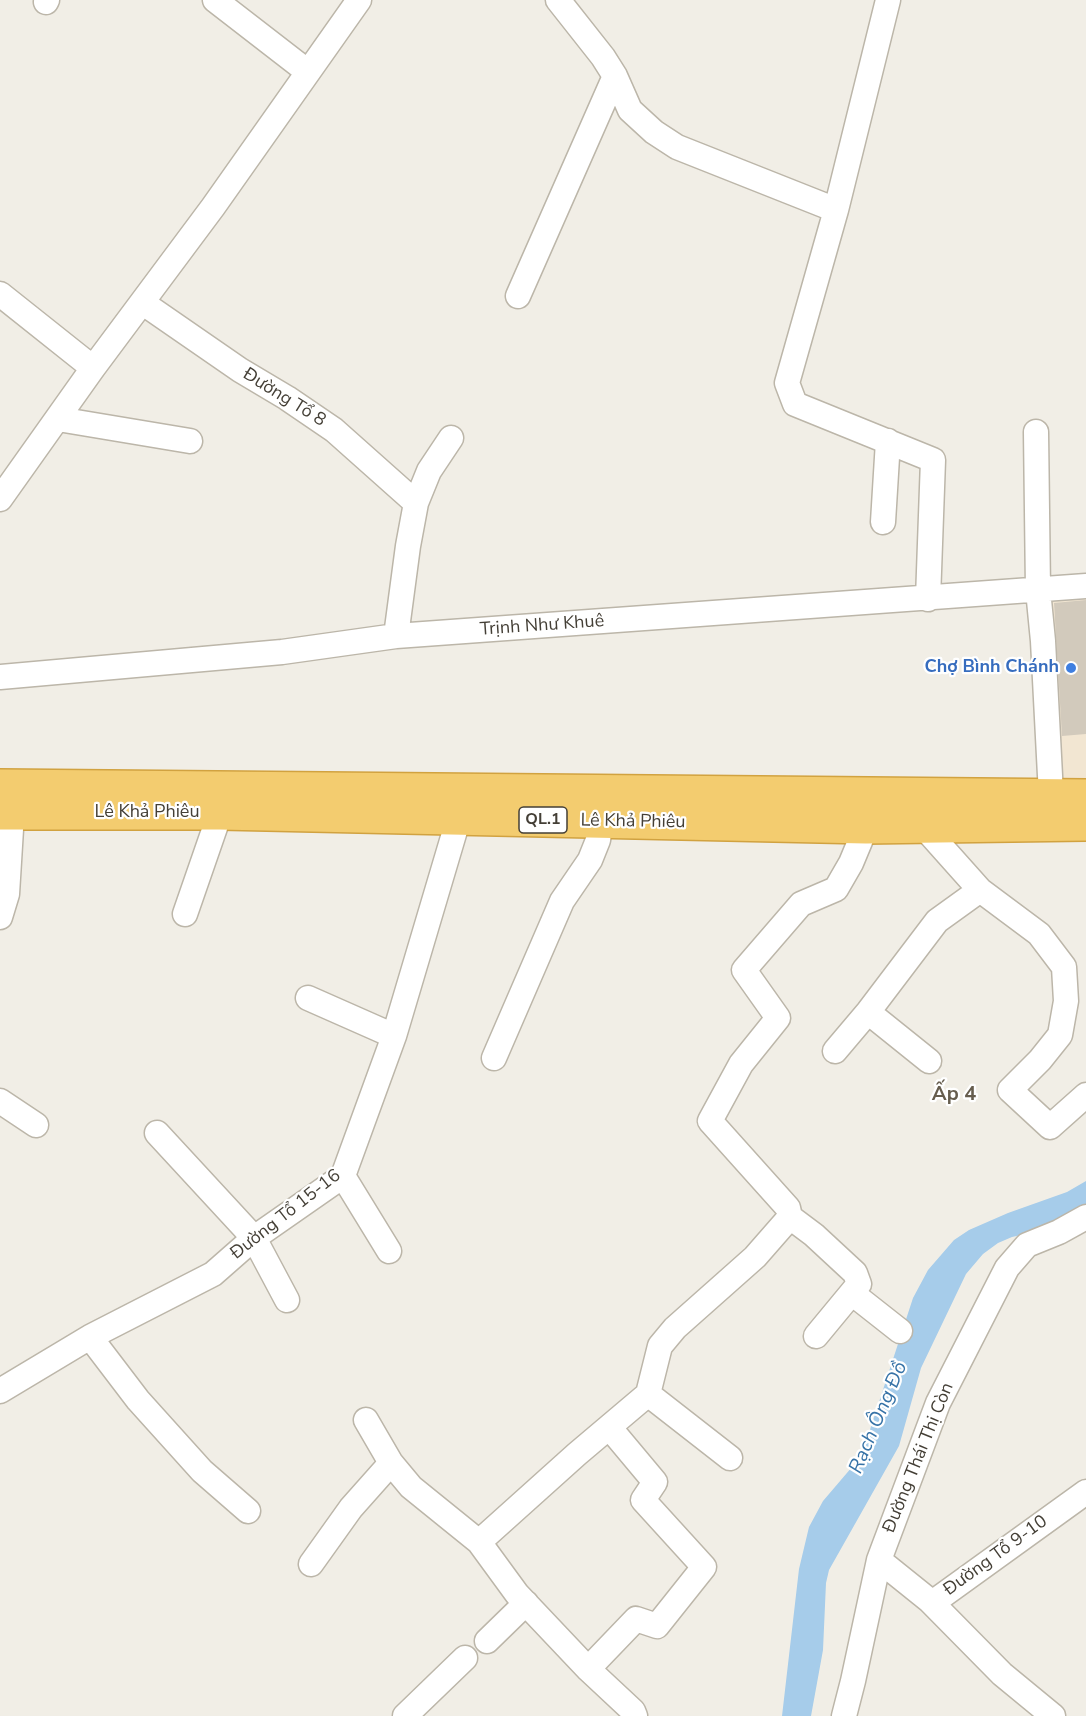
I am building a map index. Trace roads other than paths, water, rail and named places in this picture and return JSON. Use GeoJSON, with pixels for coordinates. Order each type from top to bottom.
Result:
{"type":"FeatureCollection","features":[{"type":"Feature","properties":{"kind":"highway","name":"Lê Khả Phiêu"},"geometry":{"type":"LineString","coordinates":[[4,804],[1086,796]]}},
{"type":"Feature","properties":{"kind":"highway","name":"Lê Khả Phiêu"},"geometry":{"type":"LineString","coordinates":[[4,804],[220,813],[866,827],[1086,824]]}},
{"type":"Feature","properties":{"kind":"street"},"geometry":{"type":"LineString","coordinates":[[215,0],[308,72]]}},
{"type":"Feature","properties":{"kind":"street"},"geometry":{"type":"LineString","coordinates":[[0,499],[359,0]]}},
{"type":"Feature","properties":{"kind":"street"},"geometry":{"type":"LineString","coordinates":[[558,0],[603,57],[615,76],[630,110],[654,132],[677,147],[836,210]]}},
{"type":"Feature","properties":{"kind":"street"},"geometry":{"type":"LineString","coordinates":[[888,0],[836,210],[787,382],[795,404],[933,460],[928,598]]}},
{"type":"Feature","properties":{"kind":"street"},"geometry":{"type":"LineString","coordinates":[[518,296],[615,76]]}},
{"type":"Feature","properties":{"kind":"street"},"geometry":{"type":"LineString","coordinates":[[0,294],[93,368]]}},
{"type":"Feature","properties":{"kind":"street","name":"Đường Tổ 8"},"geometry":{"type":"LineString","coordinates":[[142,303],[240,370],[334,430],[416,503]]}},
{"type":"Feature","properties":{"kind":"street"},"geometry":{"type":"LineString","coordinates":[[58,419],[190,441]]}},
{"type":"Feature","properties":{"kind":"street"},"geometry":{"type":"LineString","coordinates":[[1036,432],[1038,590],[1051,795]]}},
{"type":"Feature","properties":{"kind":"street"},"geometry":{"type":"LineString","coordinates":[[396,636],[416,503],[429,471],[451,438]]}},
{"type":"Feature","properties":{"kind":"street"},"geometry":{"type":"LineString","coordinates":[[883,522],[888,441]]}},
{"type":"Feature","properties":{"kind":"street","name":"Trịnh Như Khuê"},"geometry":{"type":"LineString","coordinates":[[0,677],[282,652],[396,636],[1086,586]]}},
{"type":"Feature","properties":{"kind":"street"},"geometry":{"type":"LineString","coordinates":[[0,917],[7,894],[4,804]]}},
{"type":"Feature","properties":{"kind":"street"},"geometry":{"type":"LineString","coordinates":[[185,914],[220,813]]}},
{"type":"Feature","properties":{"kind":"street","name":"Đường Tổ 15-16"},"geometry":{"type":"LineString","coordinates":[[0,1391],[90,1337],[213,1274],[254,1238],[343,1176],[394,1036],[459,817]]}},
{"type":"Feature","properties":{"kind":"street"},"geometry":{"type":"LineString","coordinates":[[494,1058],[562,901],[590,860],[598,840],[601,821]]}},
{"type":"Feature","properties":{"kind":"street"},"geometry":{"type":"LineString","coordinates":[[922,825],[980,890],[1039,934],[1064,967],[1066,1002],[1060,1035],[1011,1090],[1050,1126],[1086,1095]]}},
{"type":"Feature","properties":{"kind":"street"},"geometry":{"type":"LineString","coordinates":[[816,1336],[859,1284],[855,1273],[790,1216],[788,1208],[711,1120],[741,1064],[778,1018],[744,970],[801,904],[836,889],[851,864],[866,827]]}},
{"type":"Feature","properties":{"kind":"street"},"geometry":{"type":"LineString","coordinates":[[835,1051],[868,1012],[937,921],[980,890]]}},
{"type":"Feature","properties":{"kind":"street"},"geometry":{"type":"LineString","coordinates":[[308,999],[394,1036]]}},
{"type":"Feature","properties":{"kind":"street"},"geometry":{"type":"LineString","coordinates":[[868,1012],[929,1061]]}},
{"type":"Feature","properties":{"kind":"street"},"geometry":{"type":"LineString","coordinates":[[0,1101],[36,1125]]}},
{"type":"Feature","properties":{"kind":"street"},"geometry":{"type":"LineString","coordinates":[[157,1133],[254,1238],[287,1300]]}},
{"type":"Feature","properties":{"kind":"street"},"geometry":{"type":"LineString","coordinates":[[343,1176],[389,1251]]}},
{"type":"Feature","properties":{"kind":"street"},"geometry":{"type":"LineString","coordinates":[[479,1542],[648,1394],[660,1346],[675,1328],[755,1257],[790,1216]]}},
{"type":"Feature","properties":{"kind":"street","name":"Đường Thái Thị Còn"},"geometry":{"type":"LineString","coordinates":[[844,1716],[879,1560],[938,1403],[1007,1268],[1027,1245],[1059,1232],[1086,1217]]}},
{"type":"Feature","properties":{"kind":"street"},"geometry":{"type":"LineString","coordinates":[[853,1293],[900,1331]]}},
{"type":"Feature","properties":{"kind":"street"},"geometry":{"type":"LineString","coordinates":[[90,1337],[146,1409],[202,1471],[248,1511]]}},
{"type":"Feature","properties":{"kind":"street"},"geometry":{"type":"LineString","coordinates":[[648,1394],[730,1458]]}},
{"type":"Feature","properties":{"kind":"street"},"geometry":{"type":"LineString","coordinates":[[366,1420],[391,1463],[411,1487],[479,1542],[526,1603],[588,1669],[633,1711],[635,1716]]}},
{"type":"Feature","properties":{"kind":"street"},"geometry":{"type":"LineString","coordinates":[[588,1669],[636,1619],[657,1626],[704,1567],[643,1500],[655,1482],[609,1427]]}},
{"type":"Feature","properties":{"kind":"street"},"geometry":{"type":"LineString","coordinates":[[311,1564],[351,1508],[391,1463]]}},
{"type":"Feature","properties":{"kind":"street","name":"Đường Tổ 9-10"},"geometry":{"type":"LineString","coordinates":[[879,1560],[930,1601],[934,1601],[1086,1492]]}},
{"type":"Feature","properties":{"kind":"street"},"geometry":{"type":"LineString","coordinates":[[930,1601],[1002,1674],[1053,1716]]}},
{"type":"Feature","properties":{"kind":"street"},"geometry":{"type":"LineString","coordinates":[[487,1641],[526,1603]]}},
{"type":"Feature","properties":{"kind":"street"},"geometry":{"type":"LineString","coordinates":[[405,1716],[465,1659]]}},
{"type":"Feature","properties":{"kind":"water","name":"Rạch Ông Đồ"},"geometry":{"type":"Polygon","coordinates":[[[1086,1181],[1086,1214],[1053,1228],[1012,1237],[998,1243],[983,1254],[966,1274],[921,1368],[899,1446],[829,1570],[826,1583],[823,1650],[811,1716],[782,1716],[799,1569],[809,1527],[823,1501],[858,1460],[864,1448],[913,1298],[928,1270],[954,1240],[969,1230],[1067,1192],[1086,1181]]]}},
{"type":"Feature","properties":{"kind":"place","name":"Chợ Bình Chánh"},"geometry":{"type":"Point","coordinates":[1071,668]}},
{"type":"Feature","properties":{"kind":"district","name":"Ấp 4"},"geometry":{"type":"Point","coordinates":[954,1095]}}]}
